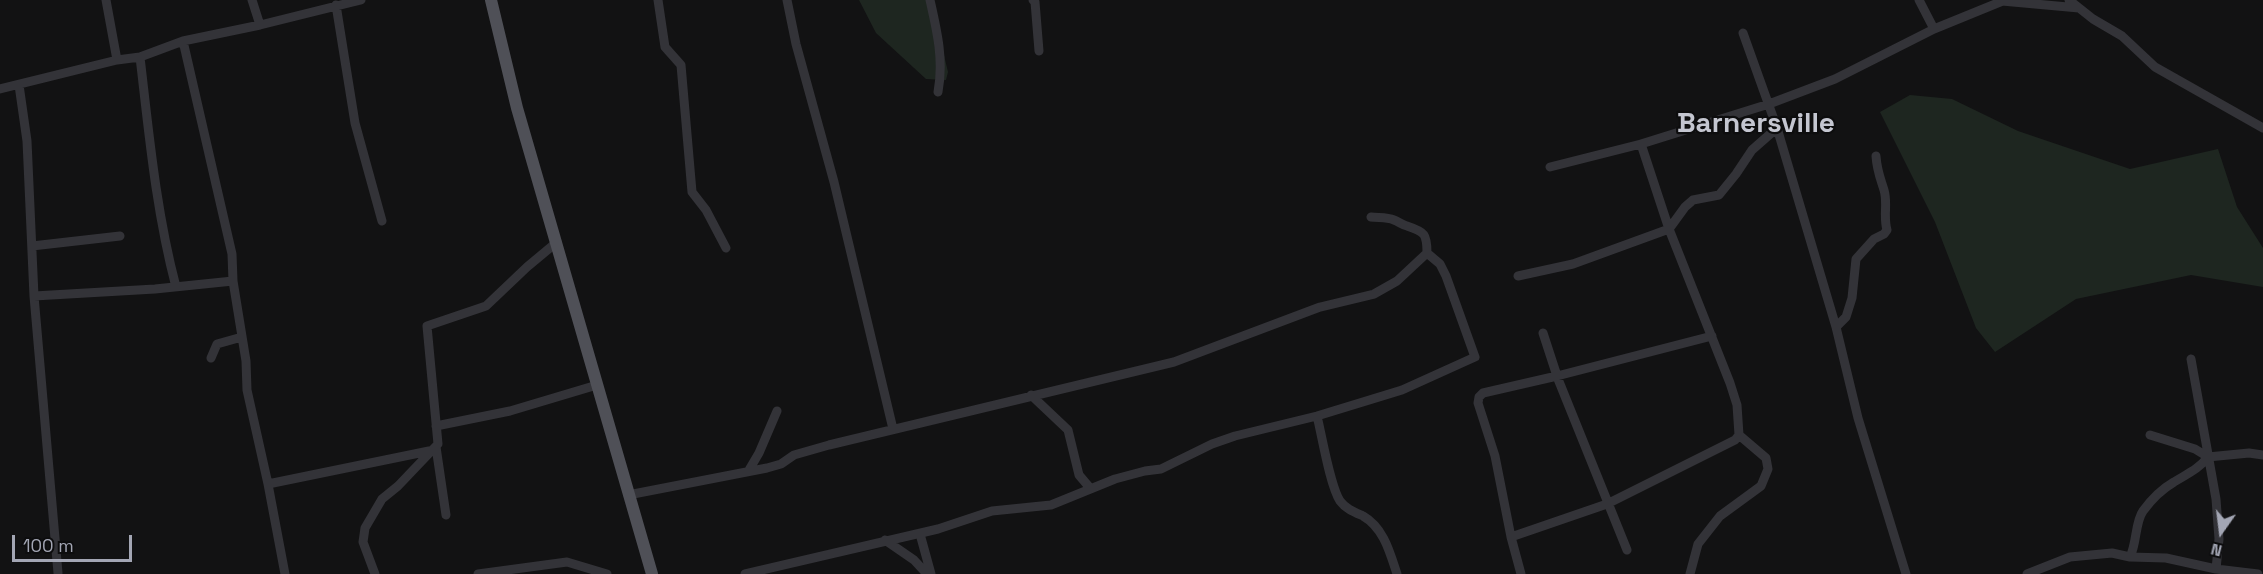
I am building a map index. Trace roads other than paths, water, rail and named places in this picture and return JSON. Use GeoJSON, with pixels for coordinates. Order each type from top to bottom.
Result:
{"type":"FeatureCollection","features":[{"type":"Feature","properties":{"kind":"main road"},"geometry":{"type":"LineString","coordinates":[[491,0],[517,108],[558,242],[652,574]]}},
{"type":"Feature","properties":{"kind":"street"},"geometry":{"type":"LineString","coordinates":[[106,0],[117,60]]}},
{"type":"Feature","properties":{"kind":"street"},"geometry":{"type":"LineString","coordinates":[[252,0],[260,25]]}},
{"type":"Feature","properties":{"kind":"street"},"geometry":{"type":"LineString","coordinates":[[0,89],[117,60],[140,57],[183,41],[361,0]]}},
{"type":"Feature","properties":{"kind":"street"},"geometry":{"type":"LineString","coordinates":[[658,0],[665,47],[681,65],[692,192],[706,210],[726,248]]}},
{"type":"Feature","properties":{"kind":"street"},"geometry":{"type":"LineString","coordinates":[[788,0],[796,44],[831,171],[893,429]]}},
{"type":"Feature","properties":{"kind":"street"},"geometry":{"type":"LineString","coordinates":[[930,0],[941,53],[938,92]]}},
{"type":"Feature","properties":{"kind":"street"},"geometry":{"type":"LineString","coordinates":[[1033,0],[1038,51]]}},
{"type":"Feature","properties":{"kind":"street"},"geometry":{"type":"LineString","coordinates":[[1919,0],[1934,29]]}},
{"type":"Feature","properties":{"kind":"street"},"geometry":{"type":"LineString","coordinates":[[2069,0],[2122,36],[2155,67],[2263,128]]}},
{"type":"Feature","properties":{"kind":"street"},"geometry":{"type":"LineString","coordinates":[[1550,167],[1641,144],[1769,104],[1835,79],[1934,29],[2004,1],[2079,8]]}},
{"type":"Feature","properties":{"kind":"street"},"geometry":{"type":"LineString","coordinates":[[336,5],[355,123],[382,221]]}},
{"type":"Feature","properties":{"kind":"street"},"geometry":{"type":"LineString","coordinates":[[1743,33],[1777,128],[1836,327],[1858,418],[1906,574]]}},
{"type":"Feature","properties":{"kind":"street"},"geometry":{"type":"LineString","coordinates":[[183,41],[232,254],[233,281],[247,390],[285,574]]}},
{"type":"Feature","properties":{"kind":"street"},"geometry":{"type":"LineString","coordinates":[[140,57],[158,207],[176,286]]}},
{"type":"Feature","properties":{"kind":"street"},"geometry":{"type":"LineString","coordinates":[[19,85],[27,141],[34,296],[57,573]]}},
{"type":"Feature","properties":{"kind":"street"},"geometry":{"type":"LineString","coordinates":[[1518,276],[1573,264],[1669,229],[1693,200],[1719,195],[1752,150],[1777,128]]}},
{"type":"Feature","properties":{"kind":"street"},"geometry":{"type":"LineString","coordinates":[[1511,537],[1607,504],[1735,440],[1739,435],[1737,405],[1669,229],[1641,144]]}},
{"type":"Feature","properties":{"kind":"street"},"geometry":{"type":"LineString","coordinates":[[1836,327],[1846,317],[1852,298],[1856,259],[1874,239],[1887,230],[1884,221],[1885,191],[1877,171],[1876,156]]}},
{"type":"Feature","properties":{"kind":"street"},"geometry":{"type":"LineString","coordinates":[[745,574],[794,564],[885,540],[920,534],[992,511],[1051,505],[1090,488],[1145,471],[1161,470],[1212,444],[1235,436],[1317,416],[1402,390],[1475,357],[1446,276],[1440,264],[1427,253],[1426,238],[1422,232],[1416,227],[1408,227],[1392,219],[1371,217]]}},
{"type":"Feature","properties":{"kind":"street"},"geometry":{"type":"LineString","coordinates":[[32,246],[120,236]]}},
{"type":"Feature","properties":{"kind":"street"},"geometry":{"type":"LineString","coordinates":[[375,574],[363,542],[365,528],[382,499],[398,486],[438,444],[427,326],[486,306],[527,267],[558,242]]}},
{"type":"Feature","properties":{"kind":"street"},"geometry":{"type":"LineString","coordinates":[[628,495],[774,466],[781,464],[794,454],[1174,362],[1320,307],[1374,294],[1397,281],[1427,253]]}},
{"type":"Feature","properties":{"kind":"street"},"geometry":{"type":"LineString","coordinates":[[34,296],[233,281]]}},
{"type":"Feature","properties":{"kind":"street"},"geometry":{"type":"LineString","coordinates":[[1543,333],[1557,376],[1627,550]]}},
{"type":"Feature","properties":{"kind":"street"},"geometry":{"type":"LineString","coordinates":[[1521,574],[1511,537],[1495,456],[1478,403],[1483,393],[1712,336]]}},
{"type":"Feature","properties":{"kind":"street"},"geometry":{"type":"LineString","coordinates":[[211,358],[217,345],[242,337]]}},
{"type":"Feature","properties":{"kind":"street"},"geometry":{"type":"LineString","coordinates":[[2191,359],[2216,499],[2219,539],[2216,569]]}},
{"type":"Feature","properties":{"kind":"street"},"geometry":{"type":"LineString","coordinates":[[436,426],[510,411],[597,384]]}},
{"type":"Feature","properties":{"kind":"street"},"geometry":{"type":"LineString","coordinates":[[1031,395],[1068,430],[1079,475],[1090,488]]}},
{"type":"Feature","properties":{"kind":"street"},"geometry":{"type":"LineString","coordinates":[[749,470],[777,411]]}},
{"type":"Feature","properties":{"kind":"street"},"geometry":{"type":"LineString","coordinates":[[1317,416],[1340,501],[1351,512],[1364,517],[1380,531],[1397,574]]}},
{"type":"Feature","properties":{"kind":"street"},"geometry":{"type":"LineString","coordinates":[[1690,574],[1698,544],[1720,516],[1761,486],[1768,469],[1766,458],[1739,435]]}},
{"type":"Feature","properties":{"kind":"street"},"geometry":{"type":"LineString","coordinates":[[2150,435],[2195,449],[2208,457],[2249,453],[2263,455]]}},
{"type":"Feature","properties":{"kind":"street"},"geometry":{"type":"LineString","coordinates":[[268,484],[432,449]]}},
{"type":"Feature","properties":{"kind":"street"},"geometry":{"type":"LineString","coordinates":[[432,449],[446,515]]}},
{"type":"Feature","properties":{"kind":"street"},"geometry":{"type":"LineString","coordinates":[[2130,557],[2140,515],[2146,506],[2159,492],[2202,465],[2208,457]]}},
{"type":"Feature","properties":{"kind":"street"},"geometry":{"type":"LineString","coordinates":[[920,534],[929,574]]}},
{"type":"Feature","properties":{"kind":"street"},"geometry":{"type":"LineString","coordinates":[[885,540],[914,560],[929,574]]}},
{"type":"Feature","properties":{"kind":"street"},"geometry":{"type":"LineString","coordinates":[[2027,574],[2070,557],[2112,553],[2130,557],[2166,558],[2216,569],[2258,574]]}},
{"type":"Feature","properties":{"kind":"street"},"geometry":{"type":"LineString","coordinates":[[478,574],[567,562],[607,574]]}},
{"type":"Feature","properties":{"kind":"street"},"geometry":{"type":"LineString","coordinates":[[794,564],[798,574]]}},
{"type":"Feature","properties":{"kind":"district","name":"Barnersville"},"geometry":{"type":"Point","coordinates":[1756,124]}}]}
